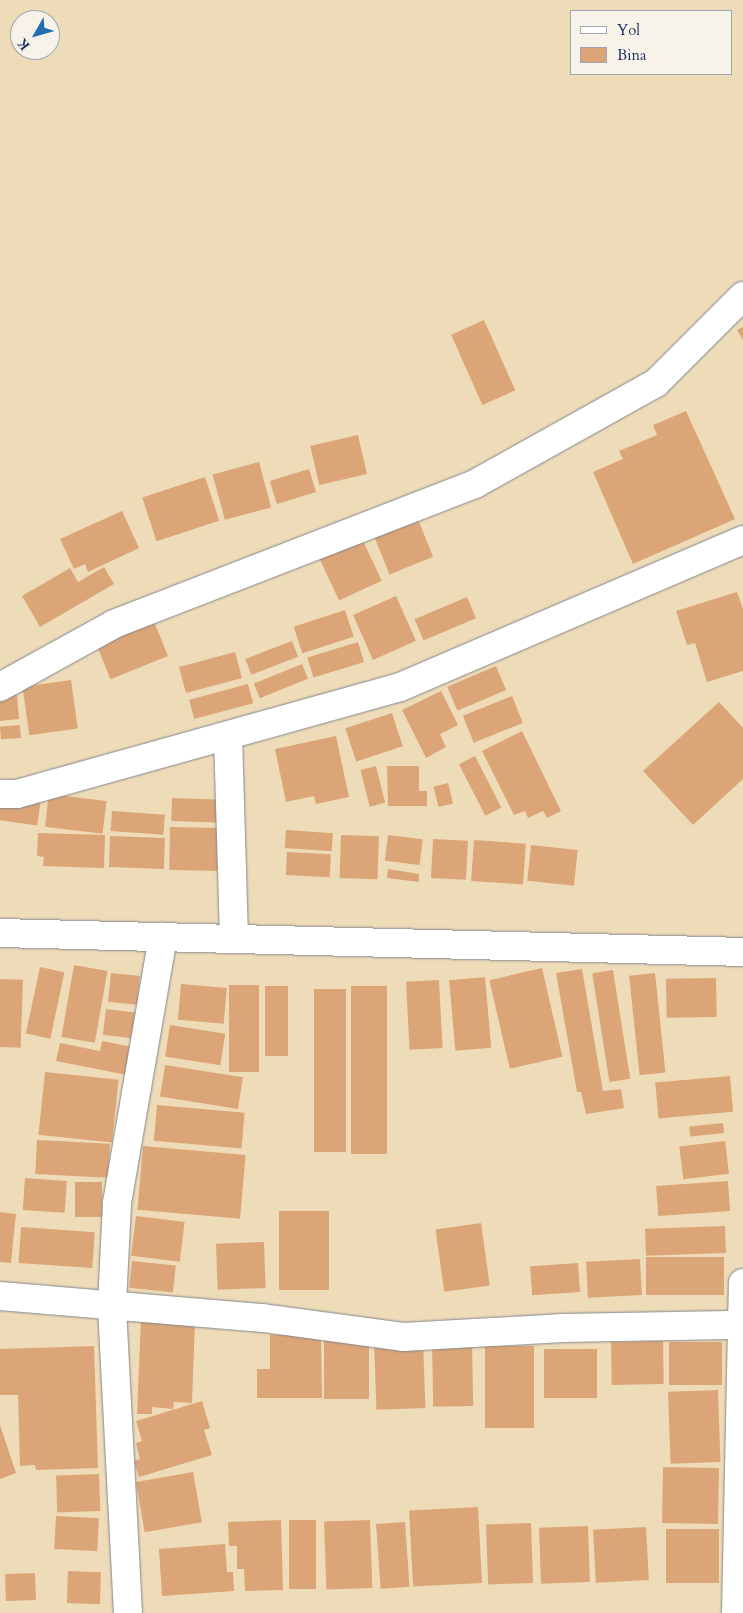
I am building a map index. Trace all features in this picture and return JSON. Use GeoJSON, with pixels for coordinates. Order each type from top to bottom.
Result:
{"type":"FeatureCollection","features":[{"type":"Feature","properties":{"kind":"street"},"geometry":{"type":"LineString","coordinates":[[0,687],[114,624],[475,484],[656,383],[743,296]]}},
{"type":"Feature","properties":{"kind":"street"},"geometry":{"type":"LineString","coordinates":[[0,794],[17,794],[400,687],[743,540]]}},
{"type":"Feature","properties":{"kind":"street"},"geometry":{"type":"LineString","coordinates":[[228,736],[234,939]]}},
{"type":"Feature","properties":{"kind":"street"},"geometry":{"type":"LineString","coordinates":[[0,933],[743,952]]}},
{"type":"Feature","properties":{"kind":"street"},"geometry":{"type":"LineString","coordinates":[[128,1613],[112,1303],[117,1203],[163,937]]}},
{"type":"Feature","properties":{"kind":"street"},"geometry":{"type":"LineString","coordinates":[[736,1613],[743,1284]]}},
{"type":"Feature","properties":{"kind":"street"},"geometry":{"type":"LineString","coordinates":[[0,1296],[112,1303],[262,1318],[403,1337],[562,1328],[742,1325]]}},
{"type":"Feature","properties":{"kind":"building"},"geometry":{"type":"Polygon","coordinates":[[[484,320],[515,390],[482,405],[451,335],[484,320]]]}},
{"type":"Feature","properties":{"kind":"building"},"geometry":{"type":"Polygon","coordinates":[[[743,327],[743,340],[737,330],[743,327]]]}},
{"type":"Feature","properties":{"kind":"building"},"geometry":{"type":"Polygon","coordinates":[[[686,411],[735,519],[633,564],[593,472],[623,459],[619,451],[657,435],[653,425],[686,411]]]}},
{"type":"Feature","properties":{"kind":"building"},"geometry":{"type":"Polygon","coordinates":[[[358,435],[367,474],[319,485],[310,446],[358,435]]]}},
{"type":"Feature","properties":{"kind":"building"},"geometry":{"type":"Polygon","coordinates":[[[259,462],[271,507],[225,520],[213,474],[259,462]]]}},
{"type":"Feature","properties":{"kind":"building"},"geometry":{"type":"Polygon","coordinates":[[[309,469],[316,492],[277,504],[270,481],[309,469]]]}},
{"type":"Feature","properties":{"kind":"building"},"geometry":{"type":"Polygon","coordinates":[[[205,477],[219,521],[156,541],[142,497],[205,477]]]}},
{"type":"Feature","properties":{"kind":"building"},"geometry":{"type":"Polygon","coordinates":[[[122,511],[139,548],[88,572],[85,564],[74,569],[60,539],[122,511]]]}},
{"type":"Feature","properties":{"kind":"building"},"geometry":{"type":"Polygon","coordinates":[[[417,517],[433,557],[390,574],[373,535],[417,517]]]}},
{"type":"Feature","properties":{"kind":"building"},"geometry":{"type":"Polygon","coordinates":[[[358,530],[382,581],[339,601],[315,550],[358,530]]]}},
{"type":"Feature","properties":{"kind":"building"},"geometry":{"type":"Polygon","coordinates":[[[104,567],[114,584],[40,627],[22,596],[70,568],[78,582],[104,567]]]}},
{"type":"Feature","properties":{"kind":"building"},"geometry":{"type":"Polygon","coordinates":[[[737,592],[743,609],[743,671],[707,682],[695,643],[687,645],[676,611],[737,592]]]}},
{"type":"Feature","properties":{"kind":"building"},"geometry":{"type":"Polygon","coordinates":[[[396,596],[416,641],[373,660],[353,615],[396,596]]]}},
{"type":"Feature","properties":{"kind":"building"},"geometry":{"type":"Polygon","coordinates":[[[467,597],[476,618],[424,640],[415,619],[467,597]]]}},
{"type":"Feature","properties":{"kind":"building"},"geometry":{"type":"Polygon","coordinates":[[[345,610],[354,637],[302,653],[294,627],[345,610]]]}},
{"type":"Feature","properties":{"kind":"building"},"geometry":{"type":"Polygon","coordinates":[[[153,619],[168,656],[110,679],[96,642],[153,619]]]}},
{"type":"Feature","properties":{"kind":"building"},"geometry":{"type":"Polygon","coordinates":[[[292,641],[298,657],[251,675],[245,659],[292,641]]]}},
{"type":"Feature","properties":{"kind":"building"},"geometry":{"type":"Polygon","coordinates":[[[358,642],[364,662],[313,678],[307,657],[358,642]]]}},
{"type":"Feature","properties":{"kind":"building"},"geometry":{"type":"Polygon","coordinates":[[[235,652],[242,678],[186,693],[179,667],[235,652]]]}},
{"type":"Feature","properties":{"kind":"building"},"geometry":{"type":"Polygon","coordinates":[[[302,664],[308,679],[260,698],[254,683],[302,664]]]}},
{"type":"Feature","properties":{"kind":"building"},"geometry":{"type":"Polygon","coordinates":[[[496,666],[506,690],[457,711],[447,687],[496,666]]]}},
{"type":"Feature","properties":{"kind":"building"},"geometry":{"type":"Polygon","coordinates":[[[71,680],[78,729],[29,735],[22,687],[71,680]]]}},
{"type":"Feature","properties":{"kind":"building"},"geometry":{"type":"Polygon","coordinates":[[[248,684],[253,703],[194,719],[189,700],[248,684]]]}},
{"type":"Feature","properties":{"kind":"building"},"geometry":{"type":"Polygon","coordinates":[[[441,691],[458,725],[440,734],[446,747],[426,758],[402,710],[441,691]]]}},
{"type":"Feature","properties":{"kind":"building"},"geometry":{"type":"Polygon","coordinates":[[[17,695],[19,719],[0,721],[0,697],[17,695]]]}},
{"type":"Feature","properties":{"kind":"building"},"geometry":{"type":"Polygon","coordinates":[[[512,696],[523,723],[474,743],[463,716],[512,696]]]}},
{"type":"Feature","properties":{"kind":"building"},"geometry":{"type":"Polygon","coordinates":[[[719,702],[743,728],[743,779],[693,825],[643,771],[719,702]]]}},
{"type":"Feature","properties":{"kind":"building"},"geometry":{"type":"Polygon","coordinates":[[[392,713],[403,746],[356,761],[345,728],[392,713]]]}},
{"type":"Feature","properties":{"kind":"building"},"geometry":{"type":"Polygon","coordinates":[[[20,725],[21,738],[1,739],[0,726],[20,725]]]}},
{"type":"Feature","properties":{"kind":"building"},"geometry":{"type":"Polygon","coordinates":[[[522,731],[561,811],[547,818],[543,811],[528,818],[525,811],[514,815],[482,751],[522,731]]]}},
{"type":"Feature","properties":{"kind":"building"},"geometry":{"type":"Polygon","coordinates":[[[336,736],[349,797],[316,804],[314,796],[286,802],[275,749],[336,736]]]}},
{"type":"Feature","properties":{"kind":"building"},"geometry":{"type":"Polygon","coordinates":[[[475,756],[501,808],[485,816],[459,764],[475,756]]]}},
{"type":"Feature","properties":{"kind":"building"},"geometry":{"type":"Polygon","coordinates":[[[376,766],[385,803],[370,807],[360,770],[376,766]]]}},
{"type":"Feature","properties":{"kind":"building"},"geometry":{"type":"Polygon","coordinates":[[[387,766],[419,766],[419,791],[427,791],[427,806],[388,806],[387,766]]]}},
{"type":"Feature","properties":{"kind":"building"},"geometry":{"type":"Polygon","coordinates":[[[448,783],[453,803],[439,807],[433,787],[448,783]]]}},
{"type":"Feature","properties":{"kind":"building"},"geometry":{"type":"Polygon","coordinates":[[[49,794],[107,801],[103,834],[45,827],[49,794]]]}},
{"type":"Feature","properties":{"kind":"building"},"geometry":{"type":"Polygon","coordinates":[[[0,796],[41,802],[37,825],[0,820],[0,796]]]}},
{"type":"Feature","properties":{"kind":"building"},"geometry":{"type":"Polygon","coordinates":[[[172,798],[224,800],[223,823],[171,821],[172,798]]]}},
{"type":"Feature","properties":{"kind":"building"},"geometry":{"type":"Polygon","coordinates":[[[112,811],[165,815],[163,835],[111,831],[112,811]]]}},
{"type":"Feature","properties":{"kind":"building"},"geometry":{"type":"Polygon","coordinates":[[[170,827],[223,828],[222,871],[169,870],[170,827]]]}},
{"type":"Feature","properties":{"kind":"building"},"geometry":{"type":"Polygon","coordinates":[[[286,830],[333,833],[332,851],[285,848],[286,830]]]}},
{"type":"Feature","properties":{"kind":"building"},"geometry":{"type":"Polygon","coordinates":[[[38,833],[105,835],[104,868],[43,866],[44,857],[37,856],[38,833]]]}},
{"type":"Feature","properties":{"kind":"building"},"geometry":{"type":"Polygon","coordinates":[[[341,835],[379,836],[377,879],[339,878],[341,835]]]}},
{"type":"Feature","properties":{"kind":"building"},"geometry":{"type":"Polygon","coordinates":[[[388,835],[423,839],[420,865],[385,861],[388,835]]]}},
{"type":"Feature","properties":{"kind":"building"},"geometry":{"type":"Polygon","coordinates":[[[110,836],[165,838],[164,869],[109,867],[110,836]]]}},
{"type":"Feature","properties":{"kind":"building"},"geometry":{"type":"Polygon","coordinates":[[[433,839],[468,841],[466,880],[431,878],[433,839]]]}},
{"type":"Feature","properties":{"kind":"building"},"geometry":{"type":"Polygon","coordinates":[[[474,840],[526,844],[523,885],[471,881],[474,840]]]}},
{"type":"Feature","properties":{"kind":"building"},"geometry":{"type":"Polygon","coordinates":[[[531,845],[578,850],[574,886],[527,881],[531,845]]]}},
{"type":"Feature","properties":{"kind":"building"},"geometry":{"type":"Polygon","coordinates":[[[287,852],[331,854],[330,877],[286,875],[287,852]]]}},
{"type":"Feature","properties":{"kind":"building"},"geometry":{"type":"Polygon","coordinates":[[[388,869],[419,874],[419,882],[387,878],[388,869]]]}},
{"type":"Feature","properties":{"kind":"building"},"geometry":{"type":"Polygon","coordinates":[[[74,965],[107,971],[95,1043],[61,1037],[74,965]]]}},
{"type":"Feature","properties":{"kind":"building"},"geometry":{"type":"Polygon","coordinates":[[[40,967],[64,972],[50,1039],[26,1034],[40,967]]]}},
{"type":"Feature","properties":{"kind":"building"},"geometry":{"type":"Polygon","coordinates":[[[542,968],[562,1057],[510,1069],[489,980],[542,968]]]}},
{"type":"Feature","properties":{"kind":"building"},"geometry":{"type":"Polygon","coordinates":[[[582,969],[603,1091],[621,1089],[624,1108],[586,1114],[581,1092],[577,1092],[556,973],[582,969]]]}},
{"type":"Feature","properties":{"kind":"building"},"geometry":{"type":"Polygon","coordinates":[[[613,970],[630,1079],[609,1082],[592,973],[613,970]]]}},
{"type":"Feature","properties":{"kind":"building"},"geometry":{"type":"Polygon","coordinates":[[[111,973],[140,976],[137,1005],[108,1002],[111,973]]]}},
{"type":"Feature","properties":{"kind":"building"},"geometry":{"type":"Polygon","coordinates":[[[655,973],[665,1072],[640,1075],[629,976],[655,973]]]}},
{"type":"Feature","properties":{"kind":"building"},"geometry":{"type":"Polygon","coordinates":[[[485,977],[491,1048],[455,1051],[449,980],[485,977]]]}},
{"type":"Feature","properties":{"kind":"building"},"geometry":{"type":"Polygon","coordinates":[[[716,978],[717,1017],[667,1018],[666,979],[716,978]]]}},
{"type":"Feature","properties":{"kind":"building"},"geometry":{"type":"Polygon","coordinates":[[[0,979],[23,980],[21,1048],[0,1047],[0,979]]]}},
{"type":"Feature","properties":{"kind":"building"},"geometry":{"type":"Polygon","coordinates":[[[439,980],[443,1048],[410,1050],[406,982],[439,980]]]}},
{"type":"Feature","properties":{"kind":"building"},"geometry":{"type":"Polygon","coordinates":[[[181,984],[227,988],[224,1024],[178,1020],[181,984]]]}},
{"type":"Feature","properties":{"kind":"building"},"geometry":{"type":"Polygon","coordinates":[[[229,985],[259,985],[259,1072],[229,1072],[229,985]]]}},
{"type":"Feature","properties":{"kind":"building"},"geometry":{"type":"Polygon","coordinates":[[[265,986],[288,986],[288,1056],[265,1056],[265,986]]]}},
{"type":"Feature","properties":{"kind":"building"},"geometry":{"type":"Polygon","coordinates":[[[351,986],[387,986],[387,1154],[351,1154],[351,986]]]}},
{"type":"Feature","properties":{"kind":"building"},"geometry":{"type":"Polygon","coordinates":[[[314,989],[346,989],[346,1152],[314,1152],[314,989]]]}},
{"type":"Feature","properties":{"kind":"building"},"geometry":{"type":"Polygon","coordinates":[[[106,1009],[139,1013],[136,1039],[103,1035],[106,1009]]]}},
{"type":"Feature","properties":{"kind":"building"},"geometry":{"type":"Polygon","coordinates":[[[170,1025],[225,1034],[220,1065],[165,1057],[170,1025]]]}},
{"type":"Feature","properties":{"kind":"building"},"geometry":{"type":"Polygon","coordinates":[[[102,1041],[133,1047],[127,1075],[56,1061],[60,1043],[100,1051],[102,1041]]]}},
{"type":"Feature","properties":{"kind":"building"},"geometry":{"type":"Polygon","coordinates":[[[165,1065],[243,1077],[238,1109],[160,1097],[165,1065]]]}},
{"type":"Feature","properties":{"kind":"building"},"geometry":{"type":"Polygon","coordinates":[[[45,1072],[119,1080],[112,1142],[38,1135],[45,1072]]]}},
{"type":"Feature","properties":{"kind":"building"},"geometry":{"type":"Polygon","coordinates":[[[730,1076],[733,1112],[658,1118],[655,1083],[730,1076]]]}},
{"type":"Feature","properties":{"kind":"building"},"geometry":{"type":"Polygon","coordinates":[[[157,1105],[245,1113],[242,1149],[154,1141],[157,1105]]]}},
{"type":"Feature","properties":{"kind":"building"},"geometry":{"type":"Polygon","coordinates":[[[723,1123],[724,1133],[690,1136],[689,1127],[723,1123]]]}},
{"type":"Feature","properties":{"kind":"building"},"geometry":{"type":"Polygon","coordinates":[[[37,1140],[110,1144],[108,1178],[35,1174],[37,1140]]]}},
{"type":"Feature","properties":{"kind":"building"},"geometry":{"type":"Polygon","coordinates":[[[725,1141],[729,1174],[683,1179],[679,1147],[725,1141]]]}},
{"type":"Feature","properties":{"kind":"building"},"geometry":{"type":"Polygon","coordinates":[[[143,1146],[246,1155],[240,1219],[137,1210],[143,1146]]]}},
{"type":"Feature","properties":{"kind":"building"},"geometry":{"type":"Polygon","coordinates":[[[25,1178],[67,1181],[65,1213],[23,1210],[25,1178]]]}},
{"type":"Feature","properties":{"kind":"building"},"geometry":{"type":"Polygon","coordinates":[[[728,1181],[730,1211],[658,1216],[656,1186],[728,1181]]]}},
{"type":"Feature","properties":{"kind":"building"},"geometry":{"type":"Polygon","coordinates":[[[75,1182],[102,1182],[102,1217],[75,1217],[75,1182]]]}},
{"type":"Feature","properties":{"kind":"building"},"geometry":{"type":"Polygon","coordinates":[[[279,1211],[329,1211],[329,1290],[279,1290],[279,1211]]]}},
{"type":"Feature","properties":{"kind":"building"},"geometry":{"type":"Polygon","coordinates":[[[0,1212],[16,1214],[11,1263],[0,1262],[0,1212]]]}},
{"type":"Feature","properties":{"kind":"building"},"geometry":{"type":"Polygon","coordinates":[[[136,1216],[185,1222],[180,1262],[131,1256],[136,1216]]]}},
{"type":"Feature","properties":{"kind":"building"},"geometry":{"type":"Polygon","coordinates":[[[481,1223],[490,1285],[444,1292],[435,1229],[481,1223]]]}},
{"type":"Feature","properties":{"kind":"building"},"geometry":{"type":"Polygon","coordinates":[[[725,1226],[726,1253],[646,1256],[645,1229],[725,1226]]]}},
{"type":"Feature","properties":{"kind":"building"},"geometry":{"type":"Polygon","coordinates":[[[21,1227],[95,1232],[92,1268],[18,1263],[21,1227]]]}},
{"type":"Feature","properties":{"kind":"building"},"geometry":{"type":"Polygon","coordinates":[[[264,1242],[266,1288],[218,1290],[216,1244],[264,1242]]]}},
{"type":"Feature","properties":{"kind":"building"},"geometry":{"type":"Polygon","coordinates":[[[646,1257],[724,1257],[724,1295],[646,1295],[646,1257]]]}},
{"type":"Feature","properties":{"kind":"building"},"geometry":{"type":"Polygon","coordinates":[[[640,1259],[642,1295],[588,1298],[586,1262],[640,1259]]]}},
{"type":"Feature","properties":{"kind":"building"},"geometry":{"type":"Polygon","coordinates":[[[132,1261],[176,1266],[173,1292],[129,1288],[132,1261]]]}},
{"type":"Feature","properties":{"kind":"building"},"geometry":{"type":"Polygon","coordinates":[[[578,1263],[580,1292],[532,1295],[530,1266],[578,1263]]]}},
{"type":"Feature","properties":{"kind":"building"},"geometry":{"type":"Polygon","coordinates":[[[141,1318],[195,1320],[192,1403],[174,1402],[173,1409],[152,1407],[152,1414],[137,1414],[141,1318]]]}},
{"type":"Feature","properties":{"kind":"building"},"geometry":{"type":"Polygon","coordinates":[[[270,1335],[321,1335],[322,1398],[257,1398],[257,1369],[270,1369],[270,1335]]]}},
{"type":"Feature","properties":{"kind":"building"},"geometry":{"type":"Polygon","coordinates":[[[324,1337],[369,1337],[369,1399],[324,1399],[324,1337]]]}},
{"type":"Feature","properties":{"kind":"building"},"geometry":{"type":"Polygon","coordinates":[[[472,1338],[473,1406],[433,1407],[432,1339],[472,1338]]]}},
{"type":"Feature","properties":{"kind":"building"},"geometry":{"type":"Polygon","coordinates":[[[423,1339],[425,1408],[376,1410],[374,1341],[423,1339]]]}},
{"type":"Feature","properties":{"kind":"building"},"geometry":{"type":"Polygon","coordinates":[[[663,1341],[664,1384],[612,1385],[611,1342],[663,1341]]]}},
{"type":"Feature","properties":{"kind":"building"},"geometry":{"type":"Polygon","coordinates":[[[669,1342],[722,1342],[722,1385],[669,1385],[669,1342]]]}},
{"type":"Feature","properties":{"kind":"building"},"geometry":{"type":"Polygon","coordinates":[[[94,1346],[98,1468],[36,1470],[35,1465],[20,1466],[18,1395],[0,1395],[0,1349],[94,1346]]]}},
{"type":"Feature","properties":{"kind":"building"},"geometry":{"type":"Polygon","coordinates":[[[485,1346],[534,1346],[534,1428],[485,1428],[485,1346]]]}},
{"type":"Feature","properties":{"kind":"building"},"geometry":{"type":"Polygon","coordinates":[[[544,1349],[597,1349],[597,1398],[544,1398],[544,1349]]]}},
{"type":"Feature","properties":{"kind":"building"},"geometry":{"type":"Polygon","coordinates":[[[718,1390],[721,1462],[671,1464],[668,1392],[718,1390]]]}},
{"type":"Feature","properties":{"kind":"building"},"geometry":{"type":"Polygon","coordinates":[[[202,1401],[210,1428],[204,1430],[212,1455],[139,1477],[134,1461],[140,1459],[136,1443],[142,1441],[136,1421],[202,1401]]]}},
{"type":"Feature","properties":{"kind":"building"},"geometry":{"type":"Polygon","coordinates":[[[0,1425],[16,1473],[0,1479],[0,1425]]]}},
{"type":"Feature","properties":{"kind":"building"},"geometry":{"type":"Polygon","coordinates":[[[663,1467],[719,1468],[718,1524],[662,1523],[663,1467]]]}},
{"type":"Feature","properties":{"kind":"building"},"geometry":{"type":"Polygon","coordinates":[[[193,1472],[202,1522],[145,1532],[136,1482],[193,1472]]]}},
{"type":"Feature","properties":{"kind":"building"},"geometry":{"type":"Polygon","coordinates":[[[99,1474],[100,1511],[57,1512],[56,1476],[99,1474]]]}},
{"type":"Feature","properties":{"kind":"building"},"geometry":{"type":"Polygon","coordinates":[[[478,1507],[482,1583],[413,1587],[409,1511],[478,1507]]]}},
{"type":"Feature","properties":{"kind":"building"},"geometry":{"type":"Polygon","coordinates":[[[56,1516],[99,1518],[97,1551],[54,1549],[56,1516]]]}},
{"type":"Feature","properties":{"kind":"building"},"geometry":{"type":"Polygon","coordinates":[[[281,1520],[283,1590],[245,1591],[244,1569],[237,1569],[237,1546],[229,1546],[228,1522],[281,1520]]]}},
{"type":"Feature","properties":{"kind":"building"},"geometry":{"type":"Polygon","coordinates":[[[289,1520],[316,1520],[316,1589],[289,1589],[289,1520]]]}},
{"type":"Feature","properties":{"kind":"building"},"geometry":{"type":"Polygon","coordinates":[[[370,1520],[372,1588],[326,1590],[324,1522],[370,1520]]]}},
{"type":"Feature","properties":{"kind":"building"},"geometry":{"type":"Polygon","coordinates":[[[405,1522],[410,1587],[381,1589],[376,1524],[405,1522]]]}},
{"type":"Feature","properties":{"kind":"building"},"geometry":{"type":"Polygon","coordinates":[[[531,1523],[533,1583],[488,1585],[486,1525],[531,1523]]]}},
{"type":"Feature","properties":{"kind":"building"},"geometry":{"type":"Polygon","coordinates":[[[588,1526],[590,1582],[541,1584],[539,1528],[588,1526]]]}},
{"type":"Feature","properties":{"kind":"building"},"geometry":{"type":"Polygon","coordinates":[[[646,1527],[649,1580],[596,1583],[593,1530],[646,1527]]]}},
{"type":"Feature","properties":{"kind":"building"},"geometry":{"type":"Polygon","coordinates":[[[666,1529],[719,1529],[719,1583],[666,1583],[666,1529]]]}},
{"type":"Feature","properties":{"kind":"building"},"geometry":{"type":"Polygon","coordinates":[[[225,1544],[227,1572],[233,1572],[234,1591],[162,1596],[159,1549],[225,1544]]]}},
{"type":"Feature","properties":{"kind":"building"},"geometry":{"type":"Polygon","coordinates":[[[68,1571],[101,1572],[100,1604],[67,1603],[68,1571]]]}},
{"type":"Feature","properties":{"kind":"building"},"geometry":{"type":"Polygon","coordinates":[[[35,1573],[36,1600],[6,1601],[5,1574],[35,1573]]]}}]}
